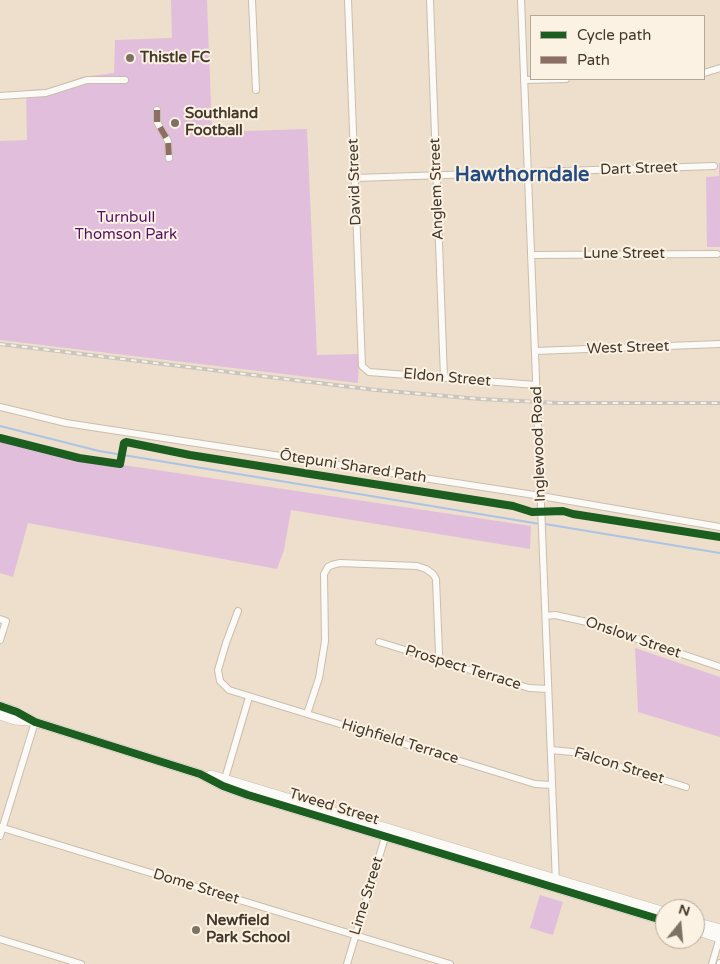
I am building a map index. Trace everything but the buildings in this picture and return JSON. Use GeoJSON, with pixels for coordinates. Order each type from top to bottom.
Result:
{"type":"FeatureCollection","features":[{"type":"Feature","properties":{"kind":"main road","name":"Tweed Street"},"geometry":{"type":"LineString","coordinates":[[0,706],[17,712],[35,722],[224,782],[248,795],[387,833],[605,899],[655,917]]}},
{"type":"Feature","properties":{"kind":"main road","name":"Tweed Street"},"geometry":{"type":"LineString","coordinates":[[0,715],[15,720],[35,722]]}},
{"type":"Feature","properties":{"kind":"main road","name":"Tweed Street"},"geometry":{"type":"LineString","coordinates":[[605,899],[655,910]]}},
{"type":"Feature","properties":{"kind":"main road"},"geometry":{"type":"LineString","coordinates":[[705,925],[720,929]]}},
{"type":"Feature","properties":{"kind":"main road"},"geometry":{"type":"LineString","coordinates":[[705,933],[720,937]]}},
{"type":"Feature","properties":{"kind":"street"},"geometry":{"type":"LineString","coordinates":[[252,0],[256,90]]}},
{"type":"Feature","properties":{"kind":"street","name":"David Street"},"geometry":{"type":"LineString","coordinates":[[348,0],[362,364]]}},
{"type":"Feature","properties":{"kind":"street","name":"Anglem Street"},"geometry":{"type":"LineString","coordinates":[[430,0],[444,378]]}},
{"type":"Feature","properties":{"kind":"street","name":"Inglewood Road"},"geometry":{"type":"LineString","coordinates":[[521,0],[556,884]]}},
{"type":"Feature","properties":{"kind":"street"},"geometry":{"type":"LineString","coordinates":[[705,73],[720,68]]}},
{"type":"Feature","properties":{"kind":"street"},"geometry":{"type":"LineString","coordinates":[[0,96],[46,93],[87,80],[124,80]]}},
{"type":"Feature","properties":{"kind":"street"},"geometry":{"type":"LineString","coordinates":[[524,80],[530,80]]}},
{"type":"Feature","properties":{"kind":"street"},"geometry":{"type":"LineString","coordinates":[[157,110],[157,122],[168,141],[169,158]]}},
{"type":"Feature","properties":{"kind":"street","name":"Dart Street"},"geometry":{"type":"LineString","coordinates":[[355,178],[714,166]]}},
{"type":"Feature","properties":{"kind":"street","name":"Lune Street"},"geometry":{"type":"LineString","coordinates":[[531,255],[717,254]]}},
{"type":"Feature","properties":{"kind":"street","name":"West Street"},"geometry":{"type":"LineString","coordinates":[[535,351],[720,344]]}},
{"type":"Feature","properties":{"kind":"street","name":"Eldon Street"},"geometry":{"type":"LineString","coordinates":[[362,364],[365,370],[369,372],[536,386]]}},
{"type":"Feature","properties":{"kind":"street"},"geometry":{"type":"LineString","coordinates":[[0,406],[66,423],[541,496],[720,527]]}},
{"type":"Feature","properties":{"kind":"street"},"geometry":{"type":"LineString","coordinates":[[307,714],[319,678],[325,642],[324,574],[328,567],[332,565],[340,563],[417,566],[433,574],[436,580],[438,660]]}},
{"type":"Feature","properties":{"kind":"street","name":"Highfield Terrace"},"geometry":{"type":"LineString","coordinates":[[238,611],[220,662],[218,676],[224,687],[229,690],[535,784],[552,785]]}},
{"type":"Feature","properties":{"kind":"street","name":"Onslow Street"},"geometry":{"type":"LineString","coordinates":[[546,616],[555,615],[587,622],[720,667]]}},
{"type":"Feature","properties":{"kind":"street"},"geometry":{"type":"LineString","coordinates":[[0,619],[6,621],[0,640]]}},
{"type":"Feature","properties":{"kind":"street","name":"Prospect Terrace"},"geometry":{"type":"LineString","coordinates":[[379,642],[529,688],[548,689]]}},
{"type":"Feature","properties":{"kind":"street"},"geometry":{"type":"LineString","coordinates":[[224,782],[249,697]]}},
{"type":"Feature","properties":{"kind":"street"},"geometry":{"type":"LineString","coordinates":[[0,836],[1,827],[35,722]]}},
{"type":"Feature","properties":{"kind":"street","name":"Falcon Street"},"geometry":{"type":"LineString","coordinates":[[551,750],[572,752],[686,787]]}},
{"type":"Feature","properties":{"kind":"street","name":"Dome Street"},"geometry":{"type":"LineString","coordinates":[[1,827],[450,964]]}},
{"type":"Feature","properties":{"kind":"street","name":"Lime Street"},"geometry":{"type":"LineString","coordinates":[[347,964],[387,833]]}},
{"type":"Feature","properties":{"kind":"street"},"geometry":{"type":"LineString","coordinates":[[712,964],[720,937]]}},
{"type":"Feature","properties":{"kind":"street"},"geometry":{"type":"LineString","coordinates":[[0,939],[82,964]]}},
{"type":"Feature","properties":{"kind":"green space","name":"Turnbull Thomson Park"},"geometry":{"type":"Polygon","coordinates":[[[171,0],[207,0],[212,132],[307,129],[317,355],[359,354],[358,383],[0,340],[0,141],[27,140],[26,90],[48,89],[82,77],[114,73],[115,40],[172,38],[171,0]]]}},
{"type":"Feature","properties":{"kind":"green space"},"geometry":{"type":"Polygon","coordinates":[[[719,163],[720,247],[707,247],[706,177],[719,176],[719,163]]]}},
{"type":"Feature","properties":{"kind":"green space"},"geometry":{"type":"Polygon","coordinates":[[[0,438],[83,459],[531,526],[530,549],[291,510],[284,550],[277,569],[28,523],[13,577],[0,573],[0,438]]]}},
{"type":"Feature","properties":{"kind":"green space"},"geometry":{"type":"Polygon","coordinates":[[[635,648],[720,677],[720,737],[638,712],[635,648]]]}},
{"type":"Feature","properties":{"kind":"green space"},"geometry":{"type":"Polygon","coordinates":[[[540,895],[563,902],[553,935],[530,928],[540,895]]]}},
{"type":"Feature","properties":{"kind":"waterway"},"geometry":{"type":"LineString","coordinates":[[0,426],[99,451],[540,524]]}},
{"type":"Feature","properties":{"kind":"waterway"},"geometry":{"type":"LineString","coordinates":[[545,524],[720,553]]}},
{"type":"Feature","properties":{"kind":"railway"},"geometry":{"type":"LineString","coordinates":[[0,344],[376,390],[480,399],[558,403],[720,403]]}},
{"type":"Feature","properties":{"kind":"marked path"},"geometry":{"type":"LineString","coordinates":[[157,110],[157,122],[168,141],[169,158]]}},
{"type":"Feature","properties":{"kind":"cycle path","name":"Ōtepuni Shared Path"},"geometry":{"type":"LineString","coordinates":[[0,438],[79,458],[120,464],[124,443],[126,442],[190,455],[513,506],[532,512],[563,511],[720,537]]}},
{"type":"Feature","properties":{"kind":"cycle path"},"geometry":{"type":"LineString","coordinates":[[0,706],[17,712],[35,722],[200,774],[223,786],[248,795],[655,918]]}},
{"type":"Feature","properties":{"kind":"place","name":"Thistle FC"},"geometry":{"type":"Point","coordinates":[130,58]}},
{"type":"Feature","properties":{"kind":"place","name":"Southland Football"},"geometry":{"type":"Point","coordinates":[175,123]}},
{"type":"Feature","properties":{"kind":"place","name":"Newfield Park School"},"geometry":{"type":"Point","coordinates":[196,930]}},
{"type":"Feature","properties":{"kind":"district","name":"Hawthorndale"},"geometry":{"type":"Point","coordinates":[522,176]}}]}
